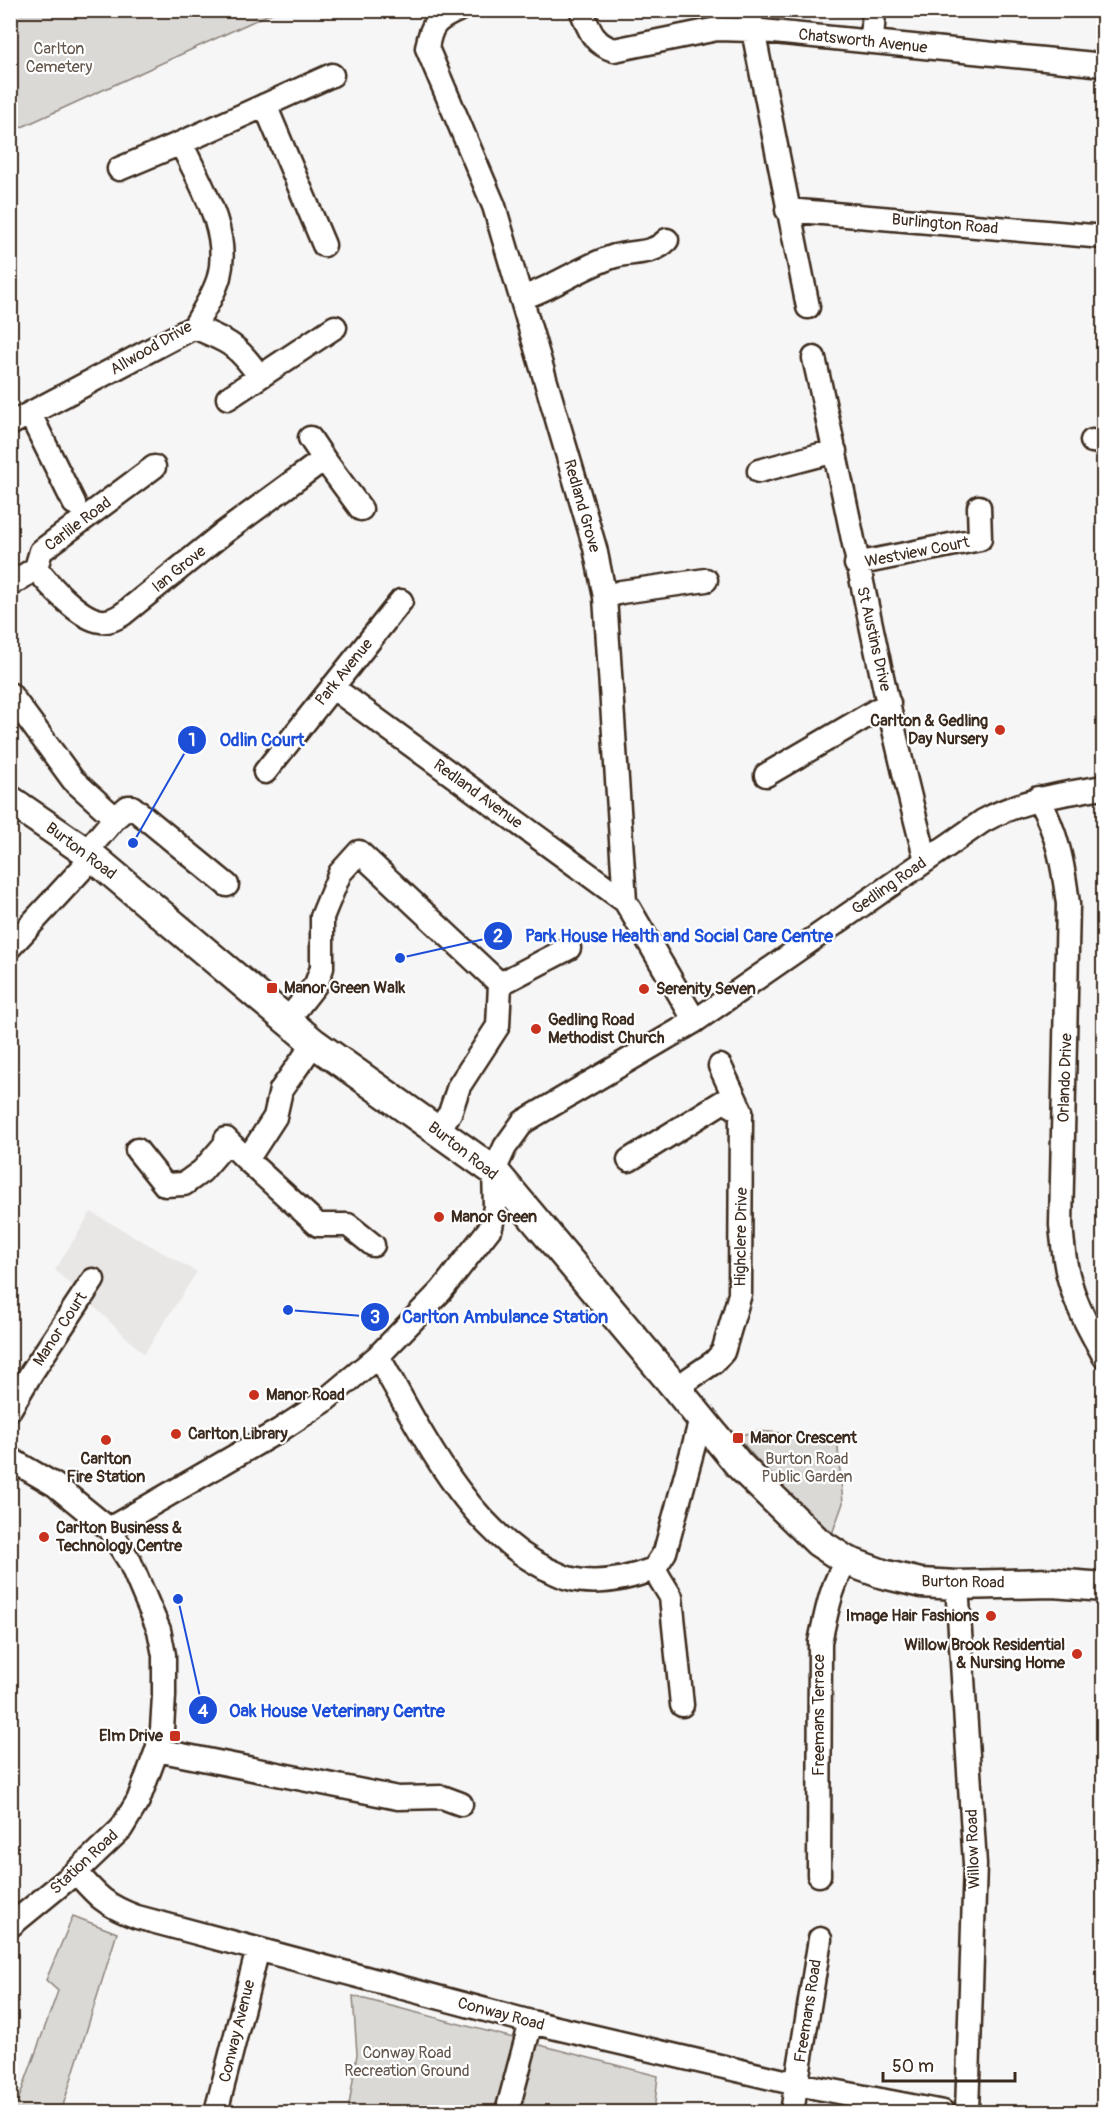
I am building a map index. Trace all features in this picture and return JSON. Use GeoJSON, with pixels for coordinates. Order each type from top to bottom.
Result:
{"type":"FeatureCollection","features":[{"type":"Feature","properties":{"kind":"main road","name":"Burton Road"},"geometry":{"type":"LineString","coordinates":[[10,800],[90,855],[314,1043],[494,1172],[739,1465],[818,1542],[847,1561],[883,1574],[921,1583],[957,1585],[1053,1583],[1104,1587]]}},
{"type":"Feature","properties":{"kind":"street","name":"Redland Grove"},"geometry":{"type":"LineString","coordinates":[[458,10],[435,23],[429,33],[427,48],[494,206],[595,548],[605,597],[625,901],[695,1021]]}},
{"type":"Feature","properties":{"kind":"street","name":"Chatsworth Avenue"},"geometry":{"type":"LineString","coordinates":[[581,10],[592,36],[602,46],[614,50],[750,20],[872,42],[1104,65]]}},
{"type":"Feature","properties":{"kind":"street"},"geometry":{"type":"LineString","coordinates":[[872,42],[874,10]]}},
{"type":"Feature","properties":{"kind":"street"},"geometry":{"type":"LineString","coordinates":[[750,20],[808,308]]}},
{"type":"Feature","properties":{"kind":"street"},"geometry":{"type":"LineString","coordinates":[[119,169],[332,75]]}},
{"type":"Feature","properties":{"kind":"street"},"geometry":{"type":"LineString","coordinates":[[265,105],[324,245]]}},
{"type":"Feature","properties":{"kind":"street","name":"Allwood Drive"},"geometry":{"type":"LineString","coordinates":[[74,503],[51,457],[20,419],[194,327],[218,278],[222,253],[217,223],[181,143]]}},
{"type":"Feature","properties":{"kind":"street","name":"Burlington Road"},"geometry":{"type":"LineString","coordinates":[[787,210],[1104,237]]}},
{"type":"Feature","properties":{"kind":"street"},"geometry":{"type":"LineString","coordinates":[[521,298],[537,293],[602,261],[618,256],[650,252],[668,240]]}},
{"type":"Feature","properties":{"kind":"street"},"geometry":{"type":"LineString","coordinates":[[194,327],[223,339],[243,354],[259,376]]}},
{"type":"Feature","properties":{"kind":"street"},"geometry":{"type":"LineString","coordinates":[[228,398],[335,327]]}},
{"type":"Feature","properties":{"kind":"street","name":"St Austins Drive"},"geometry":{"type":"LineString","coordinates":[[814,358],[835,451],[856,564],[926,860]]}},
{"type":"Feature","properties":{"kind":"street"},"geometry":{"type":"LineString","coordinates":[[310,438],[361,509]]}},
{"type":"Feature","properties":{"kind":"street"},"geometry":{"type":"LineString","coordinates":[[759,471],[835,451]]}},
{"type":"Feature","properties":{"kind":"street","name":"Ian Grove"},"geometry":{"type":"LineString","coordinates":[[36,568],[54,590],[91,619],[103,622],[114,620],[222,534],[324,459]]}},
{"type":"Feature","properties":{"kind":"street","name":"Carlile Road"},"geometry":{"type":"LineString","coordinates":[[10,585],[36,568],[41,551],[154,467]]}},
{"type":"Feature","properties":{"kind":"street","name":"Westview Court"},"geometry":{"type":"LineString","coordinates":[[856,564],[980,539],[979,507]]}},
{"type":"Feature","properties":{"kind":"street"},"geometry":{"type":"LineString","coordinates":[[605,597],[621,592],[706,580]]}},
{"type":"Feature","properties":{"kind":"street","name":"Park Avenue"},"geometry":{"type":"LineString","coordinates":[[265,772],[401,601]]}},
{"type":"Feature","properties":{"kind":"street","name":"Redland Avenue"},"geometry":{"type":"LineString","coordinates":[[332,687],[625,901]]}},
{"type":"Feature","properties":{"kind":"street"},"geometry":{"type":"LineString","coordinates":[[10,694],[73,780],[115,818]]}},
{"type":"Feature","properties":{"kind":"street"},"geometry":{"type":"LineString","coordinates":[[766,775],[889,703]]}},
{"type":"Feature","properties":{"kind":"street","name":"Gedling Road"},"geometry":{"type":"LineString","coordinates":[[494,1172],[505,1147],[523,1122],[695,1021],[926,860],[998,813],[1038,798],[1104,787]]}},
{"type":"Feature","properties":{"kind":"street","name":"Orlando Drive"},"geometry":{"type":"LineString","coordinates":[[1038,798],[1057,840],[1063,861],[1069,924],[1061,1225],[1063,1252],[1070,1282],[1082,1314],[1104,1356]]}},
{"type":"Feature","properties":{"kind":"street"},"geometry":{"type":"LineString","coordinates":[[10,947],[90,855],[115,818],[128,807],[132,807],[227,885]]}},
{"type":"Feature","properties":{"kind":"street"},"geometry":{"type":"LineString","coordinates":[[287,1021],[316,984],[322,968],[322,917],[340,873],[359,852],[500,984],[498,1026],[459,1086],[450,1113],[438,1130]]}},
{"type":"Feature","properties":{"kind":"street"},"geometry":{"type":"LineString","coordinates":[[500,984],[569,948]]}},
{"type":"Feature","properties":{"kind":"street"},"geometry":{"type":"LineString","coordinates":[[247,1160],[276,1117],[281,1090],[314,1043]]}},
{"type":"Feature","properties":{"kind":"street","name":"Highclere Drive"},"geometry":{"type":"LineString","coordinates":[[676,1388],[714,1362],[723,1352],[740,1294],[741,1111],[720,1066]]}},
{"type":"Feature","properties":{"kind":"street"},"geometry":{"type":"LineString","coordinates":[[629,1160],[724,1101],[741,1111]]}},
{"type":"Feature","properties":{"kind":"street"},"geometry":{"type":"LineString","coordinates":[[137,1150],[165,1185],[184,1185],[202,1171],[227,1140],[318,1225],[348,1225],[373,1245]]}},
{"type":"Feature","properties":{"kind":"street"},"geometry":{"type":"LineString","coordinates":[[109,1529],[280,1430],[322,1402],[378,1356],[441,1291],[491,1227],[495,1207],[494,1172]]}},
{"type":"Feature","properties":{"kind":"street","name":"Manor Court"},"geometry":{"type":"LineString","coordinates":[[10,1409],[93,1280]]}},
{"type":"Feature","properties":{"kind":"street"},"geometry":{"type":"LineString","coordinates":[[378,1356],[442,1467],[477,1512],[503,1540],[532,1562],[566,1578],[588,1582],[615,1580],[654,1569],[665,1552],[701,1419]]}},
{"type":"Feature","properties":{"kind":"street","name":"Station Road"},"geometry":{"type":"LineString","coordinates":[[10,1459],[55,1485],[109,1529],[130,1562],[160,1638],[164,1655],[165,1696],[162,1729],[157,1750],[138,1801],[121,1829],[76,1872],[10,1926]]}},
{"type":"Feature","properties":{"kind":"street","name":"Freemans Terrace"},"geometry":{"type":"LineString","coordinates":[[819,1875],[819,1642],[827,1608],[847,1561]]}},
{"type":"Feature","properties":{"kind":"street"},"geometry":{"type":"LineString","coordinates":[[654,1569],[671,1597],[676,1698]]}},
{"type":"Feature","properties":{"kind":"street","name":"Willow Road"},"geometry":{"type":"LineString","coordinates":[[957,1585],[975,1864],[967,2112]]}},
{"type":"Feature","properties":{"kind":"street"},"geometry":{"type":"LineString","coordinates":[[157,1750],[398,1798],[442,1797],[461,1804]]}},
{"type":"Feature","properties":{"kind":"street","name":"Conway Road"},"geometry":{"type":"LineString","coordinates":[[76,1872],[98,1897],[108,1905],[124,1912],[531,2022],[797,2084],[943,2112]]}},
{"type":"Feature","properties":{"kind":"street","name":"Freemans Road"},"geometry":{"type":"LineString","coordinates":[[792,2112],[820,1939]]}},
{"type":"Feature","properties":{"kind":"street","name":"Conway Avenue"},"geometry":{"type":"LineString","coordinates":[[216,2112],[258,1949]]}},
{"type":"Feature","properties":{"kind":"street"},"geometry":{"type":"LineString","coordinates":[[507,2112],[531,2022]]}},
{"type":"Feature","properties":{"kind":"shaded area"},"geometry":{"type":"Polygon","coordinates":[[[91,1212],[197,1272],[144,1354],[55,1270],[91,1212]]]}},
{"type":"Feature","properties":{"kind":"green space","name":"Carlton Cemetery"},"geometry":{"type":"Polygon","coordinates":[[[11,10],[276,10],[276,11],[11,132],[11,10]]]}},
{"type":"Feature","properties":{"kind":"green space","name":"Burton Road Public Garden"},"geometry":{"type":"Polygon","coordinates":[[[758,1431],[837,1438],[843,1503],[832,1534],[794,1500],[737,1436],[758,1431]]]}},
{"type":"Feature","properties":{"kind":"green space"},"geometry":{"type":"Polygon","coordinates":[[[73,1916],[117,1933],[61,2112],[14,2112],[58,1991],[46,1980],[73,1916]]]}},
{"type":"Feature","properties":{"kind":"green space","name":"Conway Road Recreation Ground"},"geometry":{"type":"Polygon","coordinates":[[[353,1996],[658,2076],[654,2112],[348,2112],[357,2054],[353,1996]]]}},
{"type":"Feature","properties":{"kind":"place","name":"Carlton & Gedling Day Nursery"},"geometry":{"type":"Point","coordinates":[1000,730]}},
{"type":"Feature","properties":{"kind":"place","name":"Odlin Court"},"geometry":{"type":"Point","coordinates":[133,843]}},
{"type":"Feature","properties":{"kind":"place","name":"Park House Health and Social Care Centre"},"geometry":{"type":"Point","coordinates":[400,958]}},
{"type":"Feature","properties":{"kind":"place","name":"Manor Green Walk"},"geometry":{"type":"Point","coordinates":[272,988]}},
{"type":"Feature","properties":{"kind":"place","name":"Serenity Seven"},"geometry":{"type":"Point","coordinates":[644,989]}},
{"type":"Feature","properties":{"kind":"place","name":"Gedling Road Methodist Church"},"geometry":{"type":"Point","coordinates":[536,1029]}},
{"type":"Feature","properties":{"kind":"place","name":"Manor Green"},"geometry":{"type":"Point","coordinates":[439,1217]}},
{"type":"Feature","properties":{"kind":"place","name":"Carlton Ambulance Station"},"geometry":{"type":"Point","coordinates":[288,1310]}},
{"type":"Feature","properties":{"kind":"place","name":"Manor Road"},"geometry":{"type":"Point","coordinates":[254,1395]}},
{"type":"Feature","properties":{"kind":"place","name":"Carlton Library"},"geometry":{"type":"Point","coordinates":[176,1434]}},
{"type":"Feature","properties":{"kind":"place","name":"Manor Crescent"},"geometry":{"type":"Point","coordinates":[738,1438]}},
{"type":"Feature","properties":{"kind":"place","name":"Carlton Fire Station"},"geometry":{"type":"Point","coordinates":[106,1440]}},
{"type":"Feature","properties":{"kind":"place","name":"Carlton Business & Technology Centre"},"geometry":{"type":"Point","coordinates":[44,1537]}},
{"type":"Feature","properties":{"kind":"place","name":"Oak House Veterinary Centre"},"geometry":{"type":"Point","coordinates":[178,1599]}},
{"type":"Feature","properties":{"kind":"place","name":"Image Hair Fashions"},"geometry":{"type":"Point","coordinates":[991,1616]}},
{"type":"Feature","properties":{"kind":"place","name":"Willow Brook Residential & Nursing Home"},"geometry":{"type":"Point","coordinates":[1077,1654]}},
{"type":"Feature","properties":{"kind":"place","name":"Elm Drive"},"geometry":{"type":"Point","coordinates":[175,1736]}}]}
